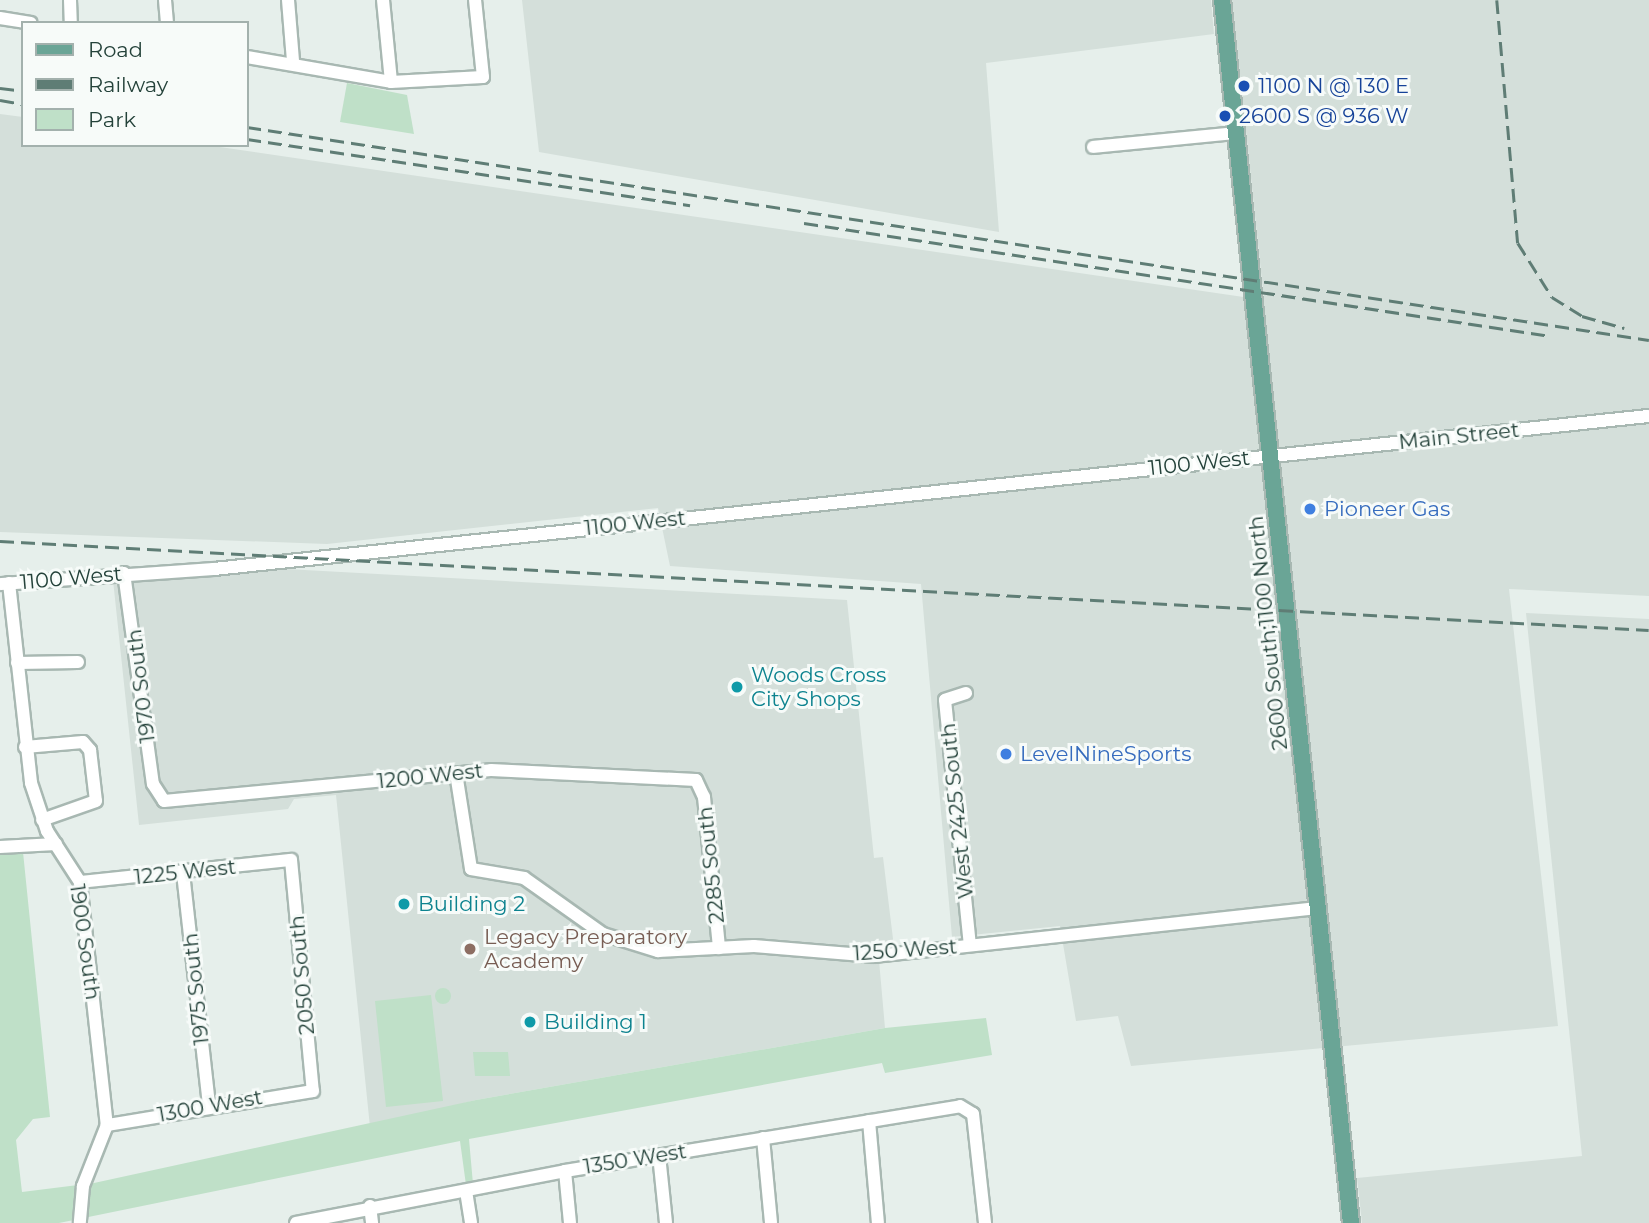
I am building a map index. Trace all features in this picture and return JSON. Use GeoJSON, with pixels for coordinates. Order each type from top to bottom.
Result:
{"type":"FeatureCollection","features":[{"type":"Feature","properties":{"kind":"main road","name":"2600 South;1100 North"},"geometry":{"type":"LineString","coordinates":[[1223,0],[1351,1223]]}},
{"type":"Feature","properties":{"kind":"street"},"geometry":{"type":"LineString","coordinates":[[69,0],[71,21]]}},
{"type":"Feature","properties":{"kind":"street"},"geometry":{"type":"LineString","coordinates":[[165,0],[167,21]]}},
{"type":"Feature","properties":{"kind":"street"},"geometry":{"type":"LineString","coordinates":[[288,0],[293,61]]}},
{"type":"Feature","properties":{"kind":"street"},"geometry":{"type":"LineString","coordinates":[[383,0],[391,82]]}},
{"type":"Feature","properties":{"kind":"street"},"geometry":{"type":"LineString","coordinates":[[248,57],[293,61],[391,82],[482,77],[475,0]]}},
{"type":"Feature","properties":{"kind":"street"},"geometry":{"type":"LineString","coordinates":[[0,18],[21,21]]}},
{"type":"Feature","properties":{"kind":"street"},"geometry":{"type":"LineString","coordinates":[[1093,147],[1236,132]]}},
{"type":"Feature","properties":{"kind":"street","name":"Main Street"},"geometry":{"type":"LineString","coordinates":[[1270,456],[1649,416]]}},
{"type":"Feature","properties":{"kind":"street","name":"1100 West"},"geometry":{"type":"LineString","coordinates":[[4,584],[124,573],[214,569],[1270,456]]}},
{"type":"Feature","properties":{"kind":"street","name":"1970 South"},"geometry":{"type":"LineString","coordinates":[[124,573],[159,798]]}},
{"type":"Feature","properties":{"kind":"street","name":"1900 South"},"geometry":{"type":"LineString","coordinates":[[4,584],[17,663],[25,747],[42,820],[79,882],[107,1125],[83,1186],[80,1223]]}},
{"type":"Feature","properties":{"kind":"street"},"geometry":{"type":"LineString","coordinates":[[17,663],[78,662]]}},
{"type":"Feature","properties":{"kind":"street","name":"West 2425 South"},"geometry":{"type":"LineString","coordinates":[[966,693],[945,700],[971,945]]}},
{"type":"Feature","properties":{"kind":"street"},"geometry":{"type":"LineString","coordinates":[[25,747],[86,743],[97,794],[93,804],[42,820]]}},
{"type":"Feature","properties":{"kind":"street","name":"1200 West"},"geometry":{"type":"LineString","coordinates":[[159,798],[177,803],[503,770],[701,782]]}},
{"type":"Feature","properties":{"kind":"street","name":"1250 West"},"geometry":{"type":"LineString","coordinates":[[456,774],[471,869],[531,881],[589,926],[631,946],[875,956],[1318,908]]}},
{"type":"Feature","properties":{"kind":"street","name":"2285 South"},"geometry":{"type":"LineString","coordinates":[[701,782],[719,948]]}},
{"type":"Feature","properties":{"kind":"street"},"geometry":{"type":"LineString","coordinates":[[0,847],[56,844]]}},
{"type":"Feature","properties":{"kind":"street","name":"1225 West"},"geometry":{"type":"LineString","coordinates":[[79,882],[291,860]]}},
{"type":"Feature","properties":{"kind":"street","name":"2050 South"},"geometry":{"type":"LineString","coordinates":[[291,860],[313,1091]]}},
{"type":"Feature","properties":{"kind":"street","name":"1975 South"},"geometry":{"type":"LineString","coordinates":[[183,873],[209,1105]]}},
{"type":"Feature","properties":{"kind":"street","name":"1300 West"},"geometry":{"type":"LineString","coordinates":[[107,1125],[209,1105],[313,1091]]}},
{"type":"Feature","properties":{"kind":"street","name":"1350 West"},"geometry":{"type":"LineString","coordinates":[[296,1223],[370,1206],[466,1191],[565,1171],[960,1106],[973,1114],[985,1223]]}},
{"type":"Feature","properties":{"kind":"street"},"geometry":{"type":"LineString","coordinates":[[869,1121],[878,1223]]}},
{"type":"Feature","properties":{"kind":"street"},"geometry":{"type":"LineString","coordinates":[[762,1138],[771,1223]]}},
{"type":"Feature","properties":{"kind":"street"},"geometry":{"type":"LineString","coordinates":[[659,1156],[666,1223]]}},
{"type":"Feature","properties":{"kind":"street"},"geometry":{"type":"LineString","coordinates":[[565,1171],[570,1223]]}},
{"type":"Feature","properties":{"kind":"street"},"geometry":{"type":"LineString","coordinates":[[466,1191],[471,1223]]}},
{"type":"Feature","properties":{"kind":"street"},"geometry":{"type":"LineString","coordinates":[[370,1206],[372,1223]]}},
{"type":"Feature","properties":{"kind":"shaded area"},"geometry":{"type":"Polygon","coordinates":[[[522,0],[1211,0],[1214,34],[986,63],[999,232],[539,152],[522,0]]]}},
{"type":"Feature","properties":{"kind":"shaded area"},"geometry":{"type":"Polygon","coordinates":[[[1232,0],[1649,0],[1649,596],[1509,589],[1558,1026],[1131,1066],[1118,1016],[1076,1021],[1060,926],[952,937],[921,584],[670,566],[658,508],[327,544],[0,532],[0,114],[21,117],[21,147],[220,147],[1264,300],[1232,0]]]}},
{"type":"Feature","properties":{"kind":"shaded area"},"geometry":{"type":"Polygon","coordinates":[[[268,568],[847,600],[874,858],[883,857],[894,947],[878,949],[885,1028],[476,1100],[370,1127],[336,795],[294,799],[288,809],[139,825],[113,580],[268,568]]]}},
{"type":"Feature","properties":{"kind":"shaded area"},"geometry":{"type":"Polygon","coordinates":[[[1526,613],[1649,619],[1649,1223],[1362,1223],[1357,1178],[1582,1156],[1526,613]]]}},
{"type":"Feature","properties":{"kind":"green space"},"geometry":{"type":"Polygon","coordinates":[[[347,83],[407,95],[414,134],[340,122],[347,83]]]}},
{"type":"Feature","properties":{"kind":"green space"},"geometry":{"type":"Polygon","coordinates":[[[23,852],[50,1117],[33,1119],[16,1140],[22,1192],[94,1183],[476,1100],[885,1028],[986,1018],[992,1055],[885,1073],[882,1063],[469,1139],[473,1184],[466,1185],[460,1141],[59,1223],[0,1223],[0,854],[23,852]]]}},
{"type":"Feature","properties":{"kind":"green space"},"geometry":{"type":"Polygon","coordinates":[[[443,988],[449,990],[449,1002],[443,1004],[437,1002],[435,996],[437,990],[443,988]]]}},
{"type":"Feature","properties":{"kind":"green space"},"geometry":{"type":"Polygon","coordinates":[[[431,995],[443,1101],[386,1107],[375,1001],[431,995]]]}},
{"type":"Feature","properties":{"kind":"green space"},"geometry":{"type":"Polygon","coordinates":[[[473,1052],[508,1052],[510,1076],[475,1076],[473,1052]]]}},
{"type":"Feature","properties":{"kind":"railway"},"geometry":{"type":"LineString","coordinates":[[1497,0],[1518,243],[1552,297],[1582,316],[1624,328]]}},
{"type":"Feature","properties":{"kind":"railway"},"geometry":{"type":"LineString","coordinates":[[0,88],[21,91]]}},
{"type":"Feature","properties":{"kind":"railway"},"geometry":{"type":"LineString","coordinates":[[0,100],[21,104]]}},
{"type":"Feature","properties":{"kind":"railway"},"geometry":{"type":"LineString","coordinates":[[248,127],[1649,340]]}},
{"type":"Feature","properties":{"kind":"railway"},"geometry":{"type":"LineString","coordinates":[[248,139],[690,205]]}},
{"type":"Feature","properties":{"kind":"railway"},"geometry":{"type":"LineString","coordinates":[[804,223],[1551,336]]}},
{"type":"Feature","properties":{"kind":"railway"},"geometry":{"type":"LineString","coordinates":[[0,541],[1649,630]]}},
{"type":"Feature","properties":{"kind":"place","name":"1100 N @ 130 E"},"geometry":{"type":"Point","coordinates":[1244,86]}},
{"type":"Feature","properties":{"kind":"place","name":"2600 S @ 936 W"},"geometry":{"type":"Point","coordinates":[1225,116]}},
{"type":"Feature","properties":{"kind":"place","name":"Pioneer Gas"},"geometry":{"type":"Point","coordinates":[1310,509]}},
{"type":"Feature","properties":{"kind":"place","name":"Woods Cross City Shops"},"geometry":{"type":"Point","coordinates":[737,687]}},
{"type":"Feature","properties":{"kind":"place","name":"LevelNineSports"},"geometry":{"type":"Point","coordinates":[1006,754]}},
{"type":"Feature","properties":{"kind":"place","name":"Building 2"},"geometry":{"type":"Point","coordinates":[404,904]}},
{"type":"Feature","properties":{"kind":"place","name":"Legacy Preparatory Academy"},"geometry":{"type":"Point","coordinates":[470,949]}},
{"type":"Feature","properties":{"kind":"place","name":"Building 1"},"geometry":{"type":"Point","coordinates":[530,1022]}}]}
